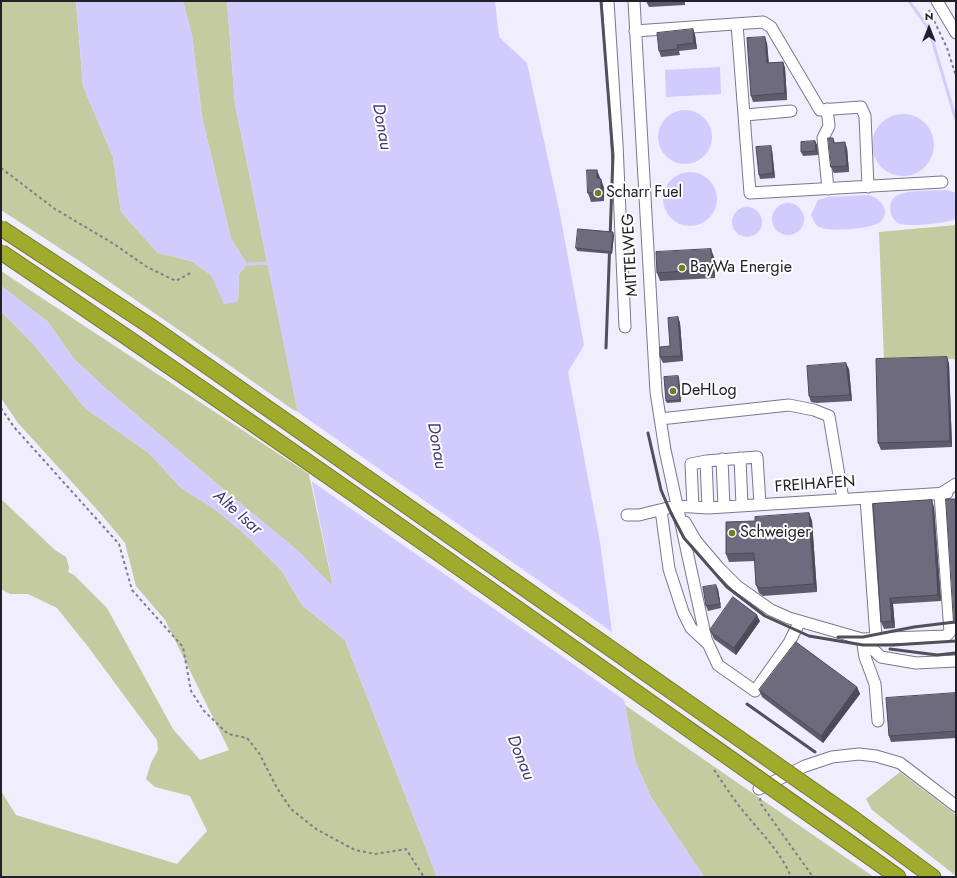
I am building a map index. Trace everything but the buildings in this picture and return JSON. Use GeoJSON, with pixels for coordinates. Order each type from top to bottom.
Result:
{"type":"FeatureCollection","features":[{"type":"Feature","properties":{"kind":"highway"},"geometry":{"type":"LineString","coordinates":[[1,228],[150,326],[854,819],[933,877]]}},
{"type":"Feature","properties":{"kind":"highway"},"geometry":{"type":"LineString","coordinates":[[1,252],[130,339],[372,507],[898,877]]}},
{"type":"Feature","properties":{"kind":"street"},"geometry":{"type":"LineString","coordinates":[[608,1],[617,144],[625,327]]}},
{"type":"Feature","properties":{"kind":"street","name":"MITTELWEG"},"geometry":{"type":"LineString","coordinates":[[634,1],[656,392],[676,506],[708,644]]}},
{"type":"Feature","properties":{"kind":"street"},"geometry":{"type":"LineString","coordinates":[[932,3],[956,33]]}},
{"type":"Feature","properties":{"kind":"street"},"geometry":{"type":"LineString","coordinates":[[635,31],[763,22],[771,27],[820,110],[861,107],[865,116],[868,187]]}},
{"type":"Feature","properties":{"kind":"street"},"geometry":{"type":"LineString","coordinates":[[737,24],[750,193],[942,182]]}},
{"type":"Feature","properties":{"kind":"street"},"geometry":{"type":"LineString","coordinates":[[826,109],[829,126],[823,138],[828,189]]}},
{"type":"Feature","properties":{"kind":"street"},"geometry":{"type":"LineString","coordinates":[[745,114],[791,111]]}},
{"type":"Feature","properties":{"kind":"street"},"geometry":{"type":"LineString","coordinates":[[660,419],[789,405],[814,410],[829,416],[843,499]]}},
{"type":"Feature","properties":{"kind":"street"},"geometry":{"type":"LineString","coordinates":[[693,507],[691,464],[722,459],[757,457],[760,504]]}},
{"type":"Feature","properties":{"kind":"street"},"geometry":{"type":"LineString","coordinates":[[740,458],[742,505]]}},
{"type":"Feature","properties":{"kind":"street"},"geometry":{"type":"LineString","coordinates":[[722,459],[724,507]]}},
{"type":"Feature","properties":{"kind":"street"},"geometry":{"type":"LineString","coordinates":[[706,461],[708,508]]}},
{"type":"Feature","properties":{"kind":"street"},"geometry":{"type":"LineString","coordinates":[[676,506],[696,541],[719,568],[737,586],[770,610],[789,618],[862,638],[946,636],[950,632],[940,494],[956,484]]}},
{"type":"Feature","properties":{"kind":"street","name":"FREIHAFEN"},"geometry":{"type":"LineString","coordinates":[[627,515],[639,516],[676,506],[708,508],[956,493]]}},
{"type":"Feature","properties":{"kind":"street"},"geometry":{"type":"LineString","coordinates":[[866,498],[876,638]]}},
{"type":"Feature","properties":{"kind":"street"},"geometry":{"type":"LineString","coordinates":[[661,510],[669,570],[680,605],[690,628],[708,644],[718,665],[755,691],[789,643],[800,621]]}},
{"type":"Feature","properties":{"kind":"street"},"geometry":{"type":"LineString","coordinates":[[862,638],[881,657],[916,663],[956,661]]}},
{"type":"Feature","properties":{"kind":"street"},"geometry":{"type":"LineString","coordinates":[[862,638],[865,657],[875,684],[878,721]]}},
{"type":"Feature","properties":{"kind":"street"},"geometry":{"type":"LineString","coordinates":[[759,789],[805,766],[832,757],[859,754],[876,756],[900,763],[956,806]]}},
{"type":"Feature","properties":{"kind":"path"},"geometry":{"type":"LineString","coordinates":[[932,3],[956,76]]}},
{"type":"Feature","properties":{"kind":"path"},"geometry":{"type":"LineString","coordinates":[[1,168],[55,209],[114,244],[147,267],[176,281],[192,272]]}},
{"type":"Feature","properties":{"kind":"path"},"geometry":{"type":"LineString","coordinates":[[1,408],[14,427],[119,544],[132,590],[183,647],[191,691],[204,711],[228,734],[248,738],[259,753],[277,788],[291,809],[316,829],[355,850],[375,854],[406,849],[424,877]]}},
{"type":"Feature","properties":{"kind":"path"},"geometry":{"type":"LineString","coordinates":[[714,770],[744,812],[772,846],[788,869],[790,877]]}},
{"type":"Feature","properties":{"kind":"path"},"geometry":{"type":"LineString","coordinates":[[759,789],[761,804],[813,877]]}},
{"type":"Feature","properties":{"kind":"green space"},"geometry":{"type":"Polygon","coordinates":[[[1,1],[76,1],[83,86],[113,157],[121,212],[158,253],[191,261],[211,275],[238,302],[239,274],[247,264],[231,239],[202,117],[192,36],[183,1],[227,1],[235,104],[298,413],[81,262],[1,210],[1,1]]]}},
{"type":"Feature","properties":{"kind":"green space"},"geometry":{"type":"Polygon","coordinates":[[[956,225],[956,359],[884,361],[879,232],[956,225]]]}},
{"type":"Feature","properties":{"kind":"green space"},"geometry":{"type":"Polygon","coordinates":[[[1,271],[309,474],[333,587],[298,551],[105,388],[73,358],[48,322],[1,286],[1,271]]]}},
{"type":"Feature","properties":{"kind":"green space"},"geometry":{"type":"Polygon","coordinates":[[[1,311],[35,346],[86,409],[149,453],[180,487],[216,510],[248,537],[282,571],[302,605],[345,640],[437,877],[1,877],[1,791],[16,815],[177,864],[207,831],[190,796],[155,787],[146,779],[151,763],[158,750],[157,740],[89,648],[57,608],[28,594],[10,594],[1,589],[1,499],[55,550],[66,557],[69,567],[68,572],[74,575],[107,608],[173,729],[200,760],[229,750],[165,620],[136,586],[125,543],[101,514],[18,423],[1,398],[1,311]]]}},
{"type":"Feature","properties":{"kind":"green space"},"geometry":{"type":"Polygon","coordinates":[[[625,705],[874,877],[704,877],[651,797],[635,761],[625,705]]]}},
{"type":"Feature","properties":{"kind":"green space"},"geometry":{"type":"Polygon","coordinates":[[[900,772],[956,815],[956,876],[872,810],[866,799],[900,772]]]}},
{"type":"Feature","properties":{"kind":"water"},"geometry":{"type":"Polygon","coordinates":[[[76,1],[183,1],[192,36],[202,117],[231,239],[247,264],[239,274],[238,302],[224,304],[211,275],[191,261],[158,253],[121,212],[113,157],[83,86],[76,1]]]}},
{"type":"Feature","properties":{"kind":"water"},"geometry":{"type":"Polygon","coordinates":[[[227,1],[495,1],[499,37],[527,63],[560,214],[584,345],[568,372],[600,542],[612,631],[635,761],[651,797],[704,877],[437,877],[345,640],[302,605],[282,571],[248,537],[216,510],[180,487],[149,453],[86,409],[35,346],[1,311],[1,286],[48,322],[73,358],[105,388],[298,551],[333,586],[235,104],[227,1]]]}},
{"type":"Feature","properties":{"kind":"water"},"geometry":{"type":"Polygon","coordinates":[[[720,67],[721,94],[666,97],[665,70],[720,67]]]}},
{"type":"Feature","properties":{"kind":"water"},"geometry":{"type":"Polygon","coordinates":[[[685,110],[695,112],[704,118],[710,127],[712,137],[710,147],[704,156],[695,162],[685,164],[675,162],[666,156],[660,147],[658,137],[660,127],[666,118],[675,112],[685,110]]]}},
{"type":"Feature","properties":{"kind":"water"},"geometry":{"type":"Polygon","coordinates":[[[903,114],[920,119],[925,123],[929,128],[934,145],[929,162],[925,167],[920,171],[903,176],[886,171],[881,167],[877,162],[872,145],[877,128],[881,123],[886,119],[903,114]]]}},
{"type":"Feature","properties":{"kind":"water"},"geometry":{"type":"Polygon","coordinates":[[[685,172],[695,172],[705,176],[713,184],[717,194],[717,204],[713,214],[705,222],[695,226],[685,226],[675,222],[667,214],[663,204],[663,194],[667,184],[675,176],[685,172]]]}},
{"type":"Feature","properties":{"kind":"water"},"geometry":{"type":"Polygon","coordinates":[[[947,190],[956,193],[956,219],[936,223],[910,225],[898,223],[892,216],[890,205],[894,198],[898,195],[916,191],[947,190]]]}},
{"type":"Feature","properties":{"kind":"water"},"geometry":{"type":"Polygon","coordinates":[[[868,195],[881,202],[885,210],[883,218],[880,222],[875,224],[850,229],[824,229],[816,225],[811,215],[818,200],[828,197],[868,195]]]}},
{"type":"Feature","properties":{"kind":"water"},"geometry":{"type":"Polygon","coordinates":[[[788,203],[799,208],[804,219],[799,230],[788,235],[777,230],[772,219],[777,208],[788,203]]]}},
{"type":"Feature","properties":{"kind":"water"},"geometry":{"type":"Polygon","coordinates":[[[747,207],[758,211],[762,222],[758,233],[747,237],[736,233],[732,222],[736,211],[747,207]]]}},
{"type":"Feature","properties":{"kind":"pier"},"geometry":{"type":"Polygon","coordinates":[[[295,410],[615,634],[627,702],[310,480],[295,410]]]}},
{"type":"Feature","properties":{"kind":"waterway"},"geometry":{"type":"LineString","coordinates":[[909,1],[929,29],[956,120]]}},
{"type":"Feature","properties":{"kind":"waterway"},"geometry":{"type":"LineString","coordinates":[[247,264],[271,263]]}},
{"type":"Feature","properties":{"kind":"railway"},"geometry":{"type":"LineString","coordinates":[[601,1],[613,156],[606,348]]}},
{"type":"Feature","properties":{"kind":"railway"},"geometry":{"type":"LineString","coordinates":[[648,433],[661,490],[684,538],[727,587],[765,616],[809,636],[863,645],[893,645],[956,641]]}},
{"type":"Feature","properties":{"kind":"railway"},"geometry":{"type":"LineString","coordinates":[[838,637],[863,637],[914,627],[955,622]]}},
{"type":"Feature","properties":{"kind":"railway"},"geometry":{"type":"LineString","coordinates":[[890,649],[937,655],[956,653]]}},
{"type":"Feature","properties":{"kind":"railway"},"geometry":{"type":"LineString","coordinates":[[747,704],[815,752]]}},
{"type":"Feature","properties":{"kind":"place","name":"Scharr Fuel"},"geometry":{"type":"Point","coordinates":[598,193]}},
{"type":"Feature","properties":{"kind":"place","name":"BayWa Energie"},"geometry":{"type":"Point","coordinates":[682,268]}},
{"type":"Feature","properties":{"kind":"place","name":"DeHLog"},"geometry":{"type":"Point","coordinates":[673,391]}},
{"type":"Feature","properties":{"kind":"place","name":"Schweiger"},"geometry":{"type":"Point","coordinates":[732,533]}},
{"type":"Feature","properties":{"kind":"water label","name":"Donau"},"geometry":{"type":"Point","coordinates":[381,127]}},
{"type":"Feature","properties":{"kind":"water label","name":"Donau"},"geometry":{"type":"Point","coordinates":[436,446]}},
{"type":"Feature","properties":{"kind":"water label","name":"Alte Isar"},"geometry":{"type":"Point","coordinates":[237,513]}},
{"type":"Feature","properties":{"kind":"water label","name":"Donau"},"geometry":{"type":"Point","coordinates":[520,758]}}]}
